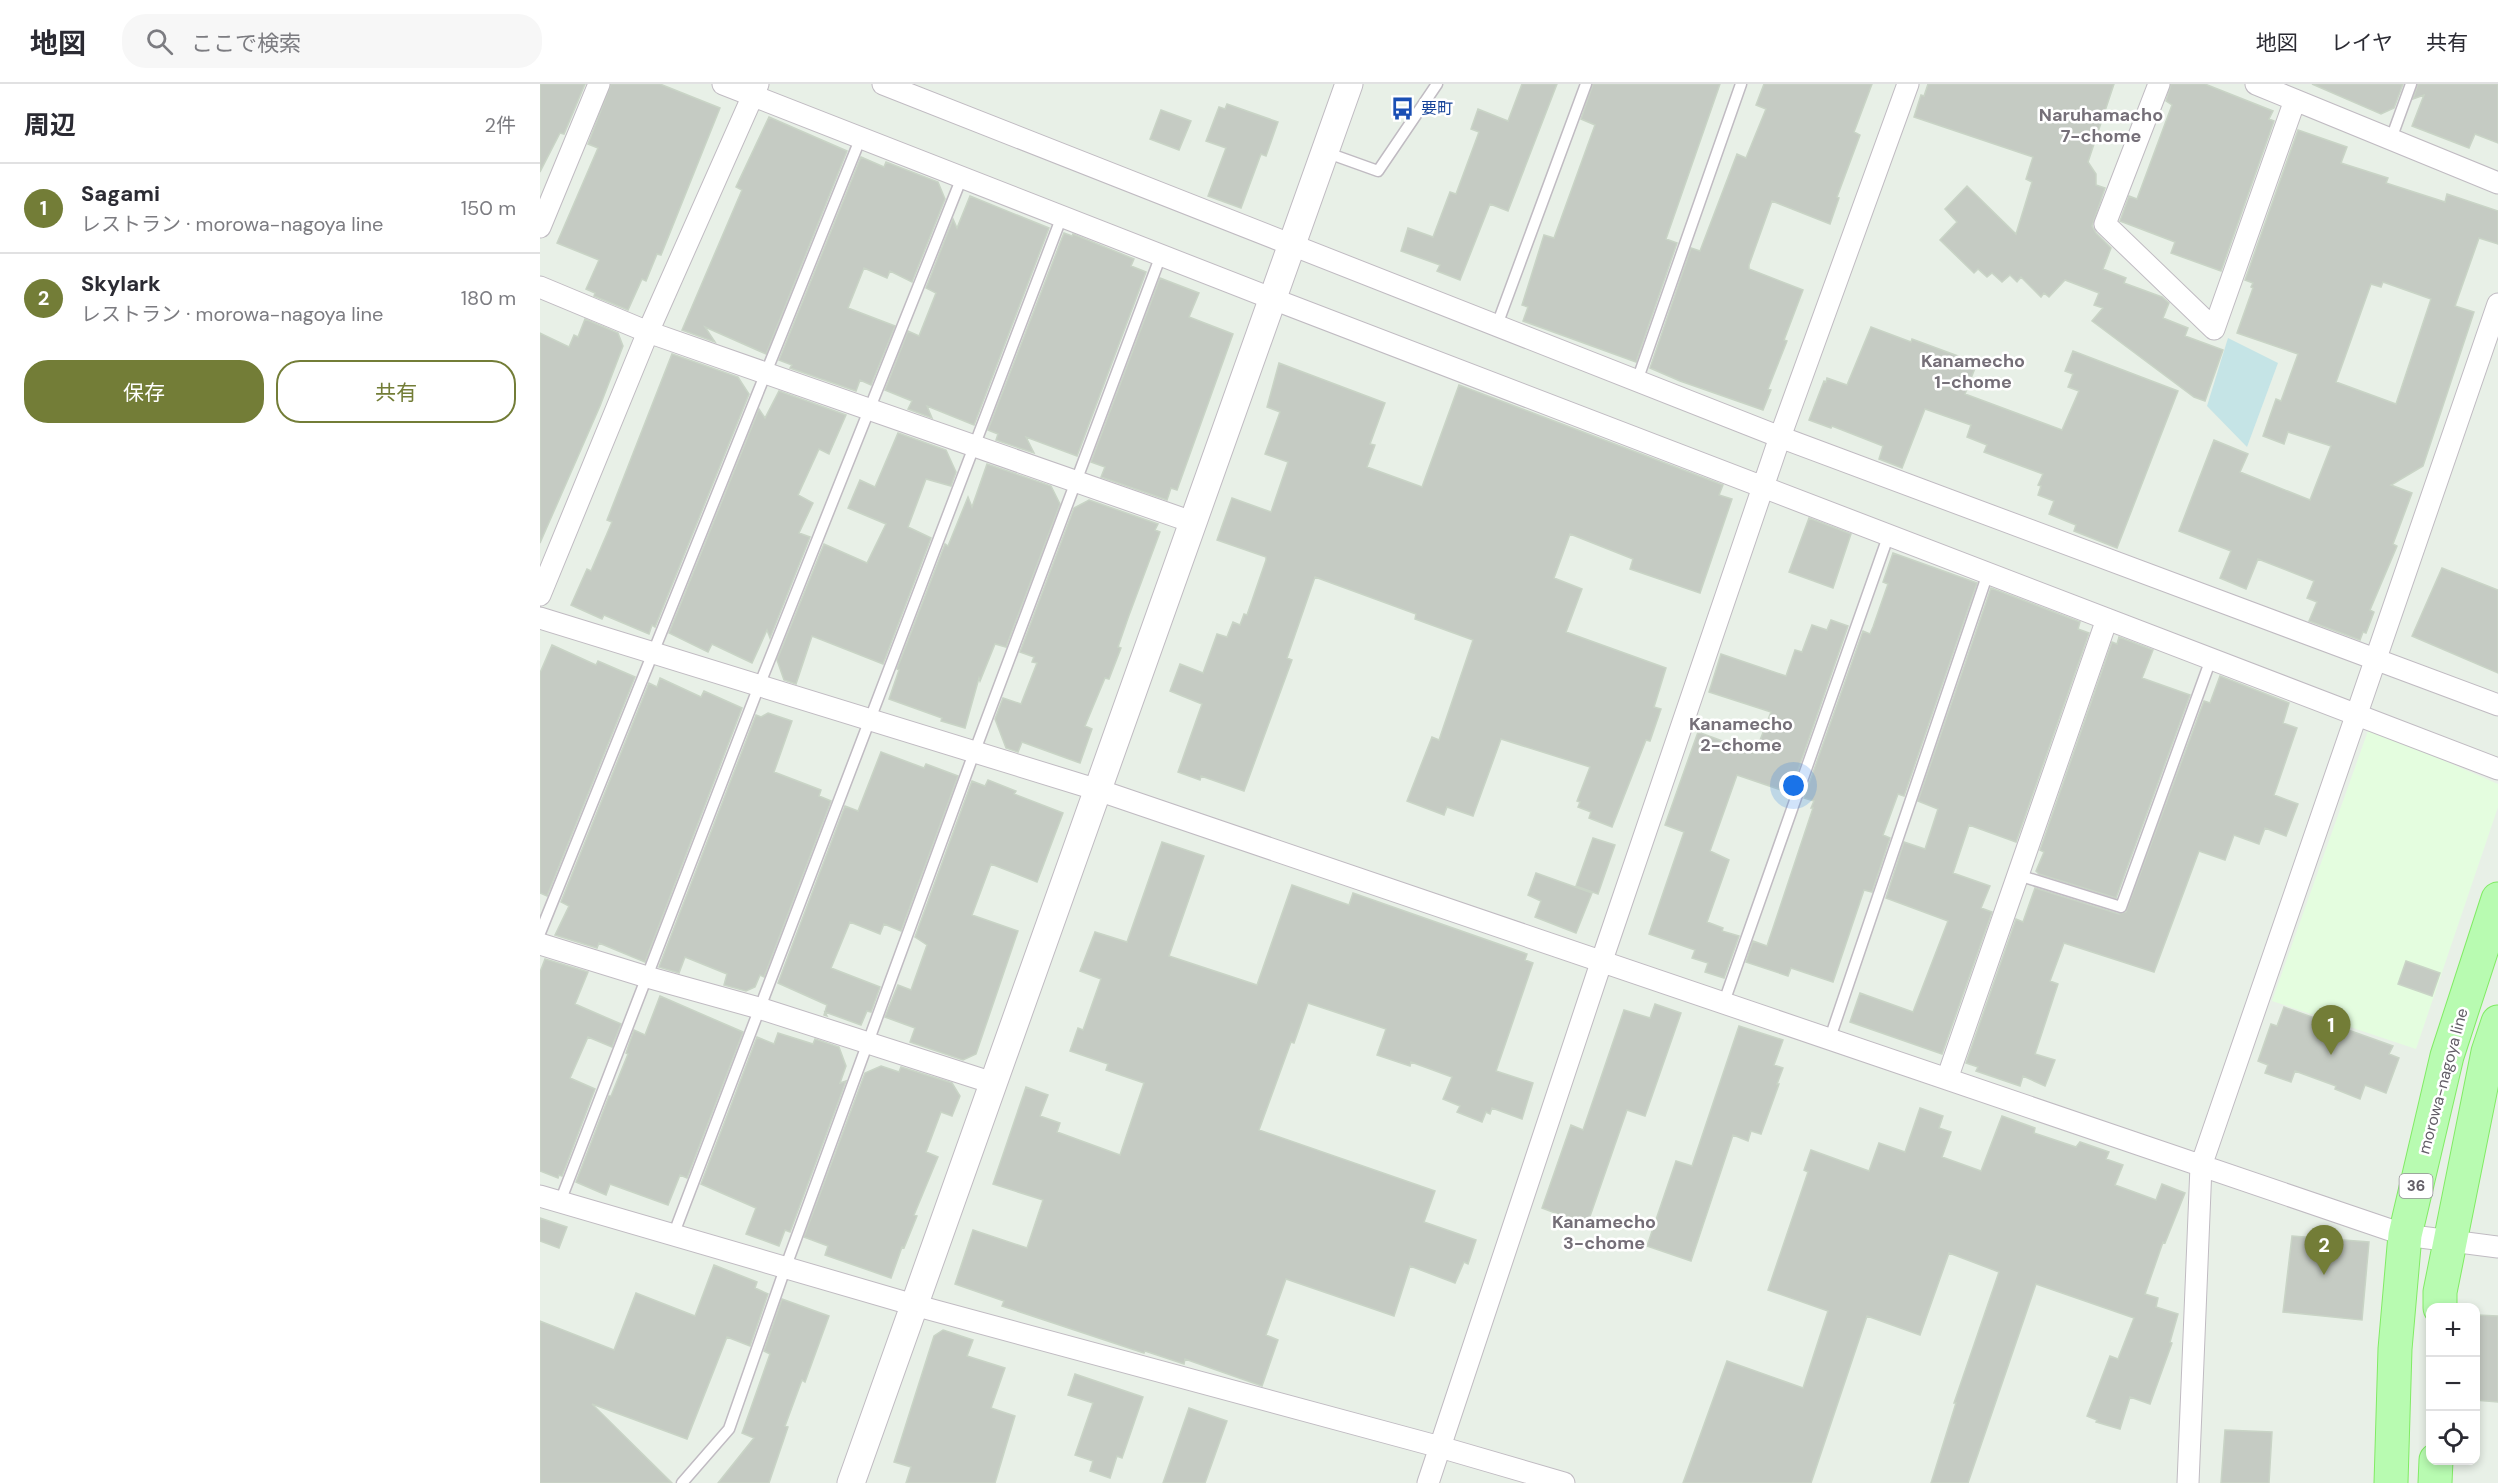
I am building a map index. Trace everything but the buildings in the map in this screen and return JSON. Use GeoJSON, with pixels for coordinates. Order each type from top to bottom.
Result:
{"type":"FeatureCollection","features":[{"type":"Feature","properties":{"kind":"main road","name":"morowa-nagoya line"},"geometry":{"type":"LineString","coordinates":[[2391,1483],[2395,1349],[2405,1235],[2447,1056],[2498,899]]}},
{"type":"Feature","properties":{"kind":"main road"},"geometry":{"type":"LineString","coordinates":[[2440,1303],[2440,1292],[2488,1052],[2498,1022]]}},
{"type":"Feature","properties":{"kind":"main road"},"geometry":{"type":"LineString","coordinates":[[2435,1483],[2436,1465]]}},
{"type":"Feature","properties":{"kind":"street"},"geometry":{"type":"LineString","coordinates":[[540,227],[599,84]]}},
{"type":"Feature","properties":{"kind":"street"},"geometry":{"type":"LineString","coordinates":[[723,84],[756,90],[861,137],[1161,255],[2498,769]]}},
{"type":"Feature","properties":{"kind":"street"},"geometry":{"type":"LineString","coordinates":[[883,84],[1780,437],[2498,705]]}},
{"type":"Feature","properties":{"kind":"street"},"geometry":{"type":"LineString","coordinates":[[850,1483],[1349,84]]}},
{"type":"Feature","properties":{"kind":"street"},"geometry":{"type":"LineString","coordinates":[[1428,1483],[1602,960],[1780,437],[1908,84]]}},
{"type":"Feature","properties":{"kind":"street"},"geometry":{"type":"LineString","coordinates":[[2159,84],[2105,224],[2214,329],[2295,100]]}},
{"type":"Feature","properties":{"kind":"street"},"geometry":{"type":"LineString","coordinates":[[2256,84],[2498,183]]}},
{"type":"Feature","properties":{"kind":"street"},"geometry":{"type":"LineString","coordinates":[[540,595],[648,332],[756,90]]}},
{"type":"Feature","properties":{"kind":"street"},"geometry":{"type":"LineString","coordinates":[[540,287],[648,332],[1192,522]]}},
{"type":"Feature","properties":{"kind":"street"},"geometry":{"type":"LineString","coordinates":[[2188,1483],[2201,1166],[2498,304]]}},
{"type":"Feature","properties":{"kind":"street"},"geometry":{"type":"LineString","coordinates":[[540,618],[1098,790],[2405,1235],[2498,1247]]}},
{"type":"Feature","properties":{"kind":"street"},"geometry":{"type":"LineString","coordinates":[[1947,1079],[2108,619]]}},
{"type":"Feature","properties":{"kind":"street"},"geometry":{"type":"LineString","coordinates":[[540,944],[759,1008],[993,1083]]}},
{"type":"Feature","properties":{"kind":"street"},"geometry":{"type":"LineString","coordinates":[[550,1199],[674,1233],[914,1305],[1440,1447],[1564,1483]]}},
{"type":"Feature","properties":{"kind":"lane"},"geometry":{"type":"LineString","coordinates":[[1325,152],[1378,171],[1437,84]]}},
{"type":"Feature","properties":{"kind":"lane"},"geometry":{"type":"LineString","coordinates":[[1497,326],[1586,84]]}},
{"type":"Feature","properties":{"kind":"lane"},"geometry":{"type":"LineString","coordinates":[[1637,381],[1741,84]]}},
{"type":"Feature","properties":{"kind":"lane"},"geometry":{"type":"LineString","coordinates":[[2391,139],[2411,84]]}},
{"type":"Feature","properties":{"kind":"lane"},"geometry":{"type":"LineString","coordinates":[[540,933],[861,137]]}},
{"type":"Feature","properties":{"kind":"lane"},"geometry":{"type":"LineString","coordinates":[[550,1199],[647,977],[759,686],[962,177]]}},
{"type":"Feature","properties":{"kind":"lane"},"geometry":{"type":"LineString","coordinates":[[674,1233],[1062,216]]}},
{"type":"Feature","properties":{"kind":"lane"},"geometry":{"type":"LineString","coordinates":[[682,1483],[729,1429],[786,1266],[974,753],[1161,255]]}},
{"type":"Feature","properties":{"kind":"lane"},"geometry":{"type":"LineString","coordinates":[[1725,1002],[1889,534]]}},
{"type":"Feature","properties":{"kind":"lane"},"geometry":{"type":"LineString","coordinates":[[1830,1038],[1988,573]]}},
{"type":"Feature","properties":{"kind":"lane"},"geometry":{"type":"LineString","coordinates":[[2018,875],[2121,907],[2211,659]]}},
{"type":"Feature","properties":{"kind":"shaded area"},"geometry":{"type":"Polygon","coordinates":[[[2228,338],[2278,363],[2247,447],[2207,406],[2228,338]]]}},
{"type":"Feature","properties":{"kind":"shaded area"},"geometry":{"type":"Polygon","coordinates":[[[2369,728],[2498,784],[2498,807],[2416,1049],[2272,1001],[2369,728]]]}},
{"type":"Feature","properties":{"kind":"place","name":"要町"},"geometry":{"type":"Point","coordinates":[1403,108]}},
{"type":"Feature","properties":{"kind":"place","name":"Sagami"},"geometry":{"type":"Point","coordinates":[2331,1055]}},
{"type":"Feature","properties":{"kind":"place","name":"Skylark"},"geometry":{"type":"Point","coordinates":[2324,1275]}},
{"type":"Feature","properties":{"kind":"district","name":"Naruhamacho 7-chome"},"geometry":{"type":"Point","coordinates":[2101,126]}},
{"type":"Feature","properties":{"kind":"district","name":"Kanamecho 1-chome"},"geometry":{"type":"Point","coordinates":[1973,371]}},
{"type":"Feature","properties":{"kind":"district","name":"Kanamecho 2-chome"},"geometry":{"type":"Point","coordinates":[1741,734]}},
{"type":"Feature","properties":{"kind":"district","name":"Kanamecho 3-chome"},"geometry":{"type":"Point","coordinates":[1604,1232]}}]}
